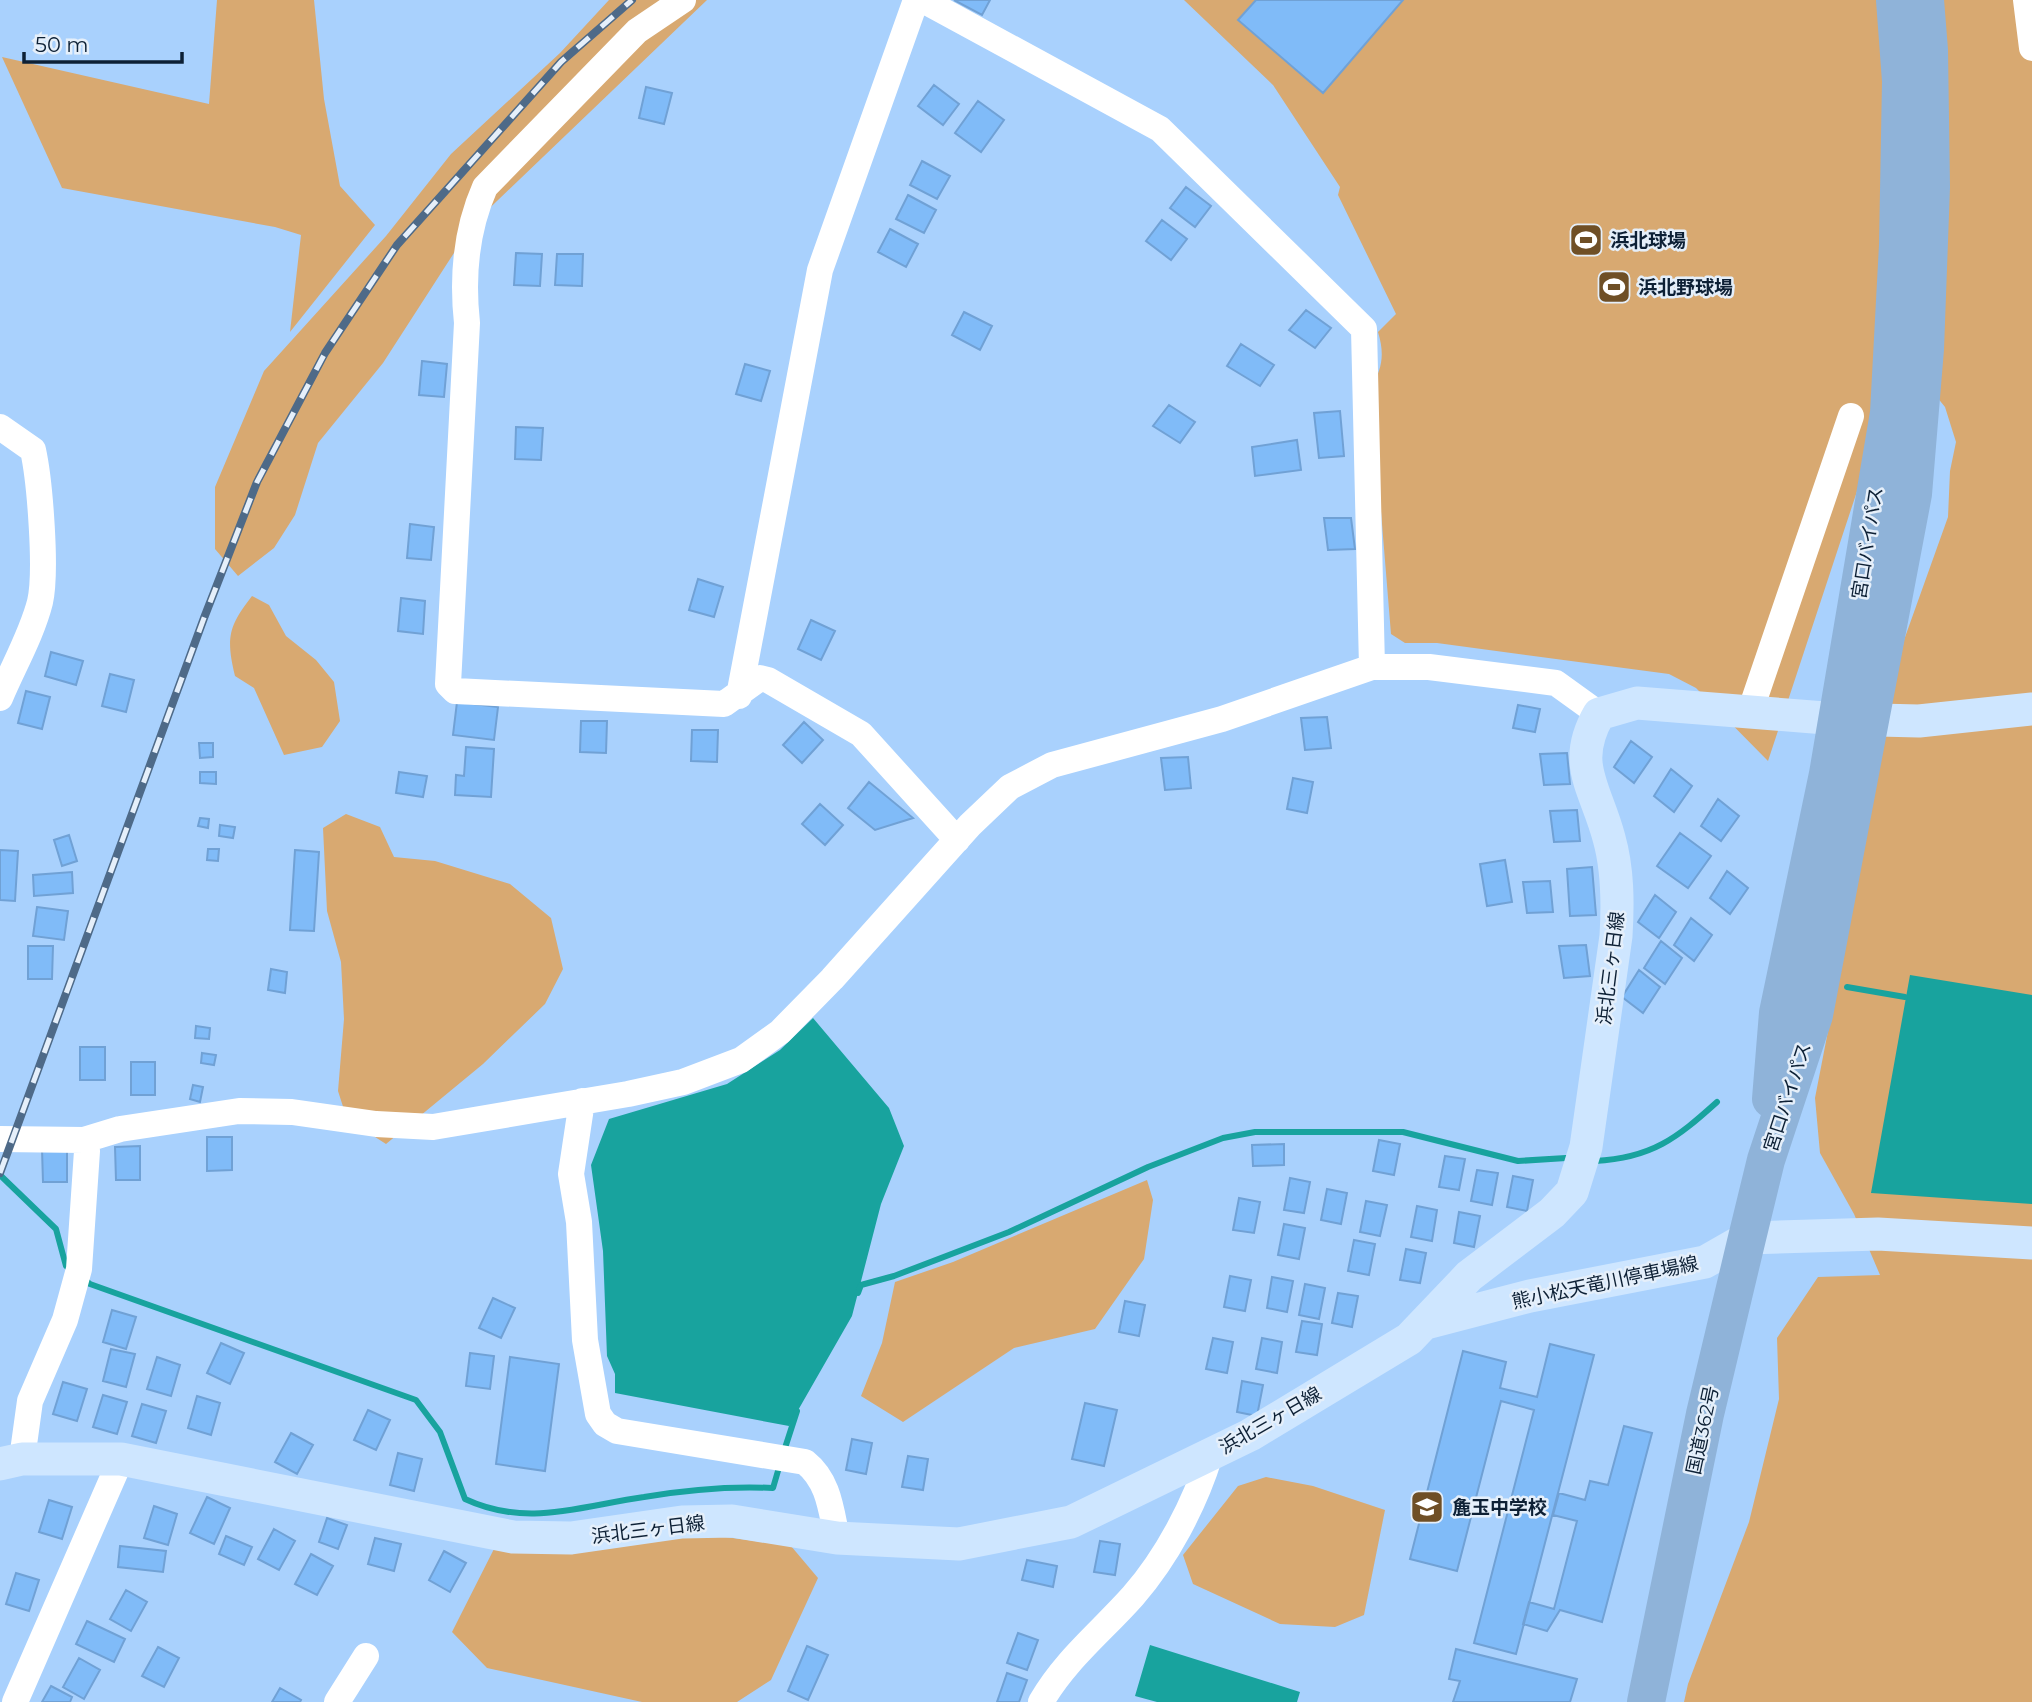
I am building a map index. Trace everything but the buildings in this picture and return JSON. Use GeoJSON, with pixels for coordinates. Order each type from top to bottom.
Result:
{"type":"FeatureCollection","features":[{"type":"Feature","properties":{"kind":"highway","name":"宮口バイパス"},"geometry":{"type":"LineString","coordinates":[[1766,1160],[1814,1015],[1854,719],[1888,413],[1898,245],[1900,122],[1895,0]]}},
{"type":"Feature","properties":{"kind":"highway","name":"宮口バイパス"},"geometry":{"type":"LineString","coordinates":[[1854,719],[1913,494],[1925,349],[1931,187],[1929,50],[1925,0]]}},
{"type":"Feature","properties":{"kind":"highway","name":"国道362号"},"geometry":{"type":"LineString","coordinates":[[1646,1702],[1705,1414],[1766,1160]]}},
{"type":"Feature","properties":{"kind":"main road"},"geometry":{"type":"LineString","coordinates":[[1599,714],[1637,702],[1750,712],[1919,721],[2032,709]]}},
{"type":"Feature","properties":{"kind":"main road","name":"浜北三ヶ日線"},"geometry":{"type":"LineString","coordinates":[[11,1462],[121,1459],[513,1537],[571,1538],[682,1522],[732,1521],[837,1538],[959,1544],[1071,1522],[1250,1435],[1409,1339],[1469,1276],[1565,1201],[1581,1170],[1616,936],[1618,905],[1610,839],[1586,769],[1584,748],[1588,733],[1599,714]]}},
{"type":"Feature","properties":{"kind":"main road","name":"熊小松天竜川停車場線"},"geometry":{"type":"LineString","coordinates":[[1426,1323],[1459,1317],[1530,1296],[1705,1262],[1746,1238],[1878,1234],[2032,1243]]}},
{"type":"Feature","properties":{"kind":"street"},"geometry":{"type":"LineString","coordinates":[[683,0],[637,31],[485,187],[474,210],[463,286],[467,323],[449,684],[455,691],[724,704],[739,696],[760,678],[768,680],[861,734],[957,840]]}},
{"type":"Feature","properties":{"kind":"street"},"geometry":{"type":"LineString","coordinates":[[739,696],[820,270],[916,0]]}},
{"type":"Feature","properties":{"kind":"street"},"geometry":{"type":"LineString","coordinates":[[923,0],[1160,129],[1364,329],[1371,667]]}},
{"type":"Feature","properties":{"kind":"street"},"geometry":{"type":"LineString","coordinates":[[2026,0],[2032,48]]}},
{"type":"Feature","properties":{"kind":"street"},"geometry":{"type":"LineString","coordinates":[[1750,712],[1851,416]]}},
{"type":"Feature","properties":{"kind":"street"},"geometry":{"type":"LineString","coordinates":[[0,426],[33,450],[39,477],[41,566],[40,601],[0,698]]}},
{"type":"Feature","properties":{"kind":"street"},"geometry":{"type":"LineString","coordinates":[[0,1139],[84,1140],[120,1129],[239,1111],[292,1112],[376,1124],[433,1127],[684,1082],[740,1060],[780,1032],[1010,786],[1052,765],[1222,719],[1371,667],[1429,667],[1556,683],[1599,714]]}},
{"type":"Feature","properties":{"kind":"street"},"geometry":{"type":"LineString","coordinates":[[582,1101],[571,1174],[579,1222],[585,1340],[598,1414],[605,1424],[617,1431],[806,1462],[816,1471],[828,1493],[837,1538]]}},
{"type":"Feature","properties":{"kind":"street"},"geometry":{"type":"LineString","coordinates":[[11,1462],[30,1401],[65,1320],[76,1279],[87,1151],[84,1140]]}},
{"type":"Feature","properties":{"kind":"street"},"geometry":{"type":"LineString","coordinates":[[1041,1702],[1074,1655],[1130,1599],[1154,1569],[1199,1486],[1210,1455]]}},
{"type":"Feature","properties":{"kind":"street"},"geometry":{"type":"LineString","coordinates":[[15,1702],[121,1459]]}},
{"type":"Feature","properties":{"kind":"street"},"geometry":{"type":"LineString","coordinates":[[337,1702],[366,1656]]}},
{"type":"Feature","properties":{"kind":"shaded area"},"geometry":{"type":"Polygon","coordinates":[[[217,0],[314,0],[324,99],[340,186],[375,225],[290,332],[301,235],[275,227],[62,188],[2,57],[209,104],[217,0]]]}},
{"type":"Feature","properties":{"kind":"shaded area"},"geometry":{"type":"Polygon","coordinates":[[[609,0],[707,0],[472,225],[383,363],[318,443],[295,515],[274,548],[238,576],[215,549],[215,487],[264,371],[386,236],[451,154],[560,53],[609,0]]]}},
{"type":"Feature","properties":{"kind":"shaded area"},"geometry":{"type":"Polygon","coordinates":[[[1184,0],[2022,0],[2032,58],[2032,1702],[1684,1702],[1688,1684],[1749,1522],[1779,1399],[1777,1338],[1818,1277],[1880,1275],[1854,1214],[1820,1153],[1815,1098],[1904,640],[1948,517],[1950,471],[1956,442],[1945,407],[1920,376],[1866,464],[1768,761],[1696,688],[1669,674],[1437,643],[1405,643],[1391,634],[1371,389],[1381,361],[1378,332],[1396,314],[1338,195],[1340,187],[1273,85],[1184,0]]]}},
{"type":"Feature","properties":{"kind":"shaded area"},"geometry":{"type":"Polygon","coordinates":[[[252,596],[269,605],[286,636],[316,660],[334,682],[340,721],[322,747],[284,755],[254,688],[235,676],[230,652],[231,633],[238,616],[252,596]]]}},
{"type":"Feature","properties":{"kind":"shaded area"},"geometry":{"type":"Polygon","coordinates":[[[346,814],[380,827],[394,857],[435,861],[510,884],[551,918],[563,969],[545,1004],[483,1064],[386,1144],[347,1119],[338,1091],[344,1019],[341,962],[327,911],[323,828],[346,814]]]}},
{"type":"Feature","properties":{"kind":"shaded area"},"geometry":{"type":"Polygon","coordinates":[[[1910,975],[2032,995],[2032,1204],[1871,1193],[1910,975]]]}},
{"type":"Feature","properties":{"kind":"shaded area"},"geometry":{"type":"Polygon","coordinates":[[[813,1018],[889,1108],[904,1146],[881,1204],[852,1316],[789,1426],[615,1393],[615,1374],[607,1356],[603,1251],[591,1165],[609,1119],[727,1084],[780,1050],[813,1018]]]}},
{"type":"Feature","properties":{"kind":"shaded area"},"geometry":{"type":"Polygon","coordinates":[[[1147,1180],[1153,1200],[1144,1259],[1095,1329],[1014,1348],[903,1422],[861,1396],[882,1343],[895,1282],[953,1262],[1147,1180]]]}},
{"type":"Feature","properties":{"kind":"shaded area"},"geometry":{"type":"Polygon","coordinates":[[[1266,1477],[1313,1486],[1385,1510],[1364,1615],[1335,1627],[1280,1624],[1193,1584],[1183,1555],[1238,1486],[1266,1477]]]}},
{"type":"Feature","properties":{"kind":"shaded area"},"geometry":{"type":"Polygon","coordinates":[[[651,1527],[791,1546],[818,1578],[771,1680],[737,1702],[642,1702],[487,1668],[452,1632],[496,1545],[651,1527]]]}},
{"type":"Feature","properties":{"kind":"shaded area"},"geometry":{"type":"Polygon","coordinates":[[[1150,1645],[1300,1692],[1297,1702],[1157,1702],[1135,1696],[1150,1645]]]}},
{"type":"Feature","properties":{"kind":"waterway"},"geometry":{"type":"LineString","coordinates":[[1847,987],[1905,997]]}},
{"type":"Feature","properties":{"kind":"waterway"},"geometry":{"type":"LineString","coordinates":[[1595,1161],[1648,1151],[1676,1136],[1717,1102]]}},
{"type":"Feature","properties":{"kind":"waterway"},"geometry":{"type":"LineString","coordinates":[[858,1293],[861,1285],[894,1276],[1009,1232],[1148,1167],[1223,1138],[1255,1132],[1403,1132],[1518,1161],[1566,1158]]}},
{"type":"Feature","properties":{"kind":"waterway"},"geometry":{"type":"LineString","coordinates":[[0,1175],[56,1229],[66,1266],[71,1270]]}},
{"type":"Feature","properties":{"kind":"waterway"},"geometry":{"type":"LineString","coordinates":[[82,1278],[90,1284],[416,1400],[440,1432],[465,1499],[488,1508],[510,1512],[554,1512],[692,1491],[773,1488],[780,1464]]}},
{"type":"Feature","properties":{"kind":"waterway"},"geometry":{"type":"LineString","coordinates":[[784,1451],[797,1411]]}},
{"type":"Feature","properties":{"kind":"railway"},"geometry":{"type":"LineString","coordinates":[[0,1173],[204,618],[257,482],[325,353],[397,245],[561,62],[632,0]]}},
{"type":"Feature","properties":{"kind":"place","name":"浜北球場"},"geometry":{"type":"Point","coordinates":[1586,240]}},
{"type":"Feature","properties":{"kind":"place","name":"浜北野球場"},"geometry":{"type":"Point","coordinates":[1614,287]}},
{"type":"Feature","properties":{"kind":"place","name":"麁玉中学校"},"geometry":{"type":"Point","coordinates":[1427,1507]}}]}
